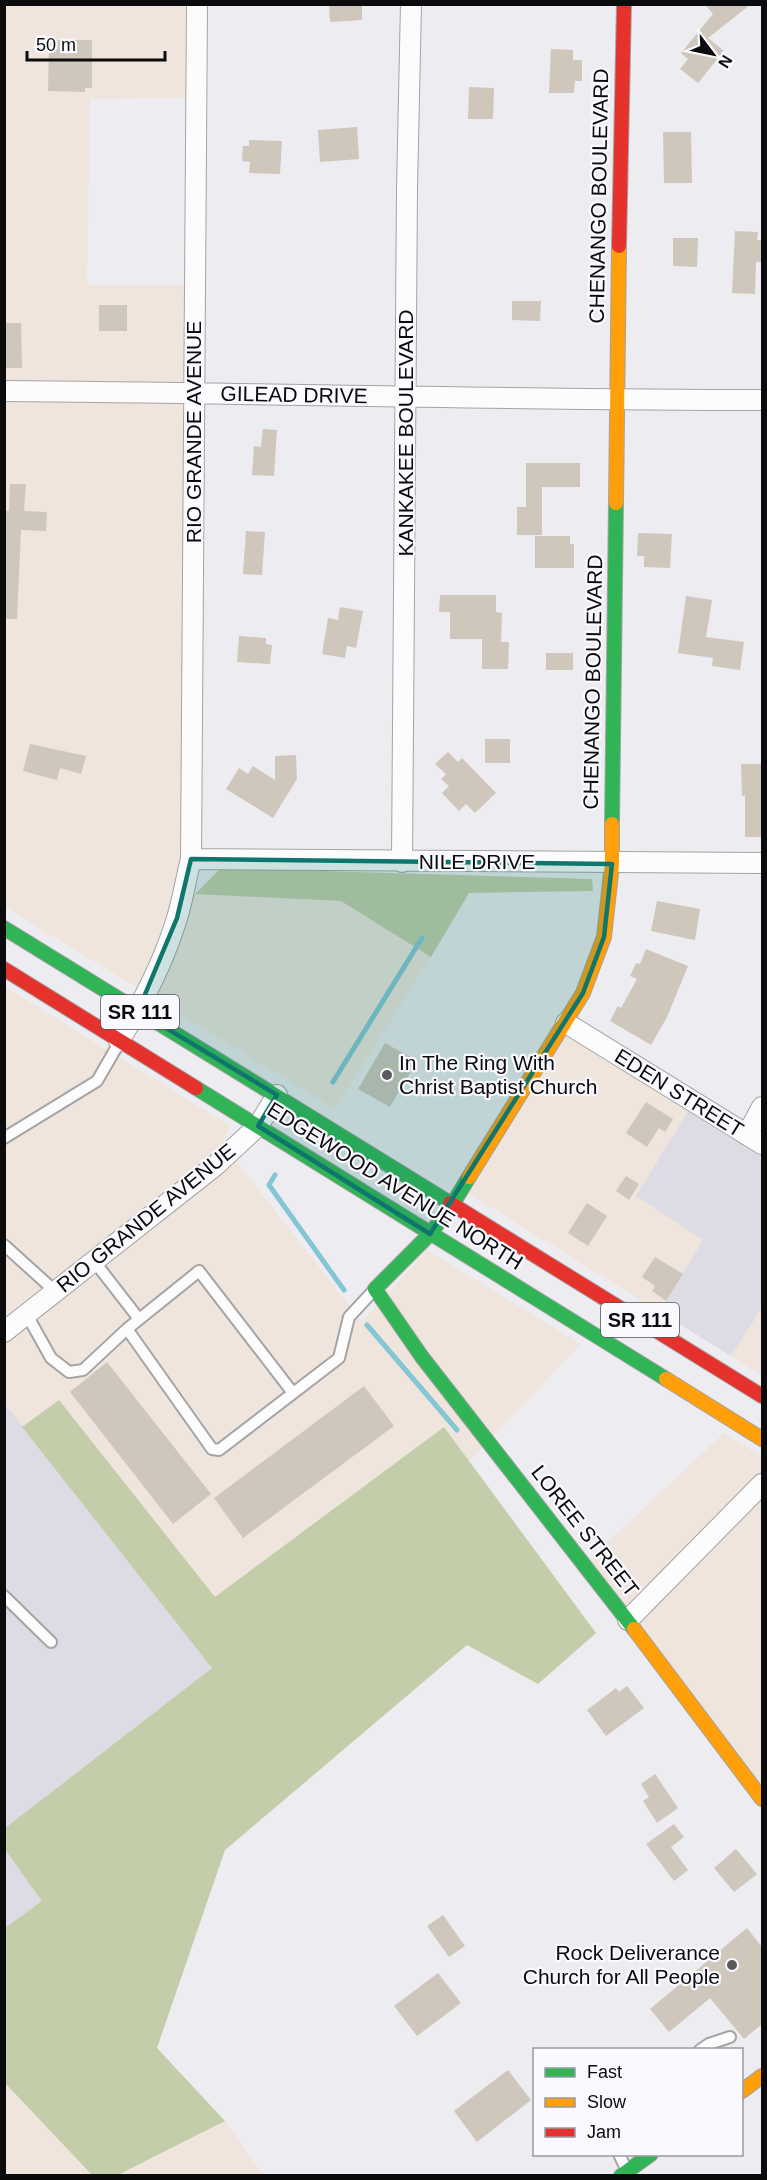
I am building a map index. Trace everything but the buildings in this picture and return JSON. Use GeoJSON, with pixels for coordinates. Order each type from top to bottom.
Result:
{"type":"FeatureCollection","features":[{"type":"Feature","properties":{"kind":"street","name":"RIO GRANDE AVENUE"},"geometry":{"type":"LineString","coordinates":[[119,1041],[138,1011],[159,966],[177,918],[191,859],[197,4]]}},
{"type":"Feature","properties":{"kind":"street","name":"KANKAKEE BOULEVARD"},"geometry":{"type":"LineString","coordinates":[[402,862],[407,188],[411,4]]}},
{"type":"Feature","properties":{"kind":"street","name":"CHENANGO BOULEVARD"},"geometry":{"type":"LineString","coordinates":[[375,1289],[430,1234],[452,1205],[566,1023],[583,993],[604,937],[612,864],[620,141],[624,4]]}},
{"type":"Feature","properties":{"kind":"street","name":"GILEAD DRIVE"},"geometry":{"type":"LineString","coordinates":[[4,391],[406,398],[762,400]]}},
{"type":"Feature","properties":{"kind":"street","name":"NILE DRIVE"},"geometry":{"type":"LineString","coordinates":[[191,859],[612,864],[762,863]]}},
{"type":"Feature","properties":{"kind":"street","name":"EDGEWOOD AVENUE NORTH"},"geometry":{"type":"LineString","coordinates":[[4,928],[762,1396]]}},
{"type":"Feature","properties":{"kind":"street","name":"EDGEWOOD AVENUE NORTH"},"geometry":{"type":"LineString","coordinates":[[4,969],[762,1439]]}},
{"type":"Feature","properties":{"kind":"street","name":"EDEN STREET"},"geometry":{"type":"LineString","coordinates":[[566,1023],[755,1139]]}},
{"type":"Feature","properties":{"kind":"street","name":"RIO GRANDE AVENUE"},"geometry":{"type":"LineString","coordinates":[[4,1332],[216,1165],[258,1126],[277,1095]]}},
{"type":"Feature","properties":{"kind":"street"},"geometry":{"type":"LineString","coordinates":[[755,1139],[762,1107]]}},
{"type":"Feature","properties":{"kind":"street","name":"LOREE STREET"},"geometry":{"type":"LineString","coordinates":[[375,1289],[457,1404],[628,1620],[761,1795]]}},
{"type":"Feature","properties":{"kind":"street"},"geometry":{"type":"LineString","coordinates":[[628,1620],[762,1484]]}},
{"type":"Feature","properties":{"kind":"street"},"geometry":{"type":"LineString","coordinates":[[743,2090],[762,2076]]}},
{"type":"Feature","properties":{"kind":"street"},"geometry":{"type":"LineString","coordinates":[[624,2173],[648,2156]]}},
{"type":"Feature","properties":{"kind":"lane"},"geometry":{"type":"LineString","coordinates":[[4,1138],[98,1081],[119,1041]]}},
{"type":"Feature","properties":{"kind":"lane"},"geometry":{"type":"LineString","coordinates":[[4,1245],[56,1292]]}},
{"type":"Feature","properties":{"kind":"lane"},"geometry":{"type":"LineString","coordinates":[[94,1261],[139,1319]]}},
{"type":"Feature","properties":{"kind":"lane"},"geometry":{"type":"LineString","coordinates":[[27,1315],[51,1358],[69,1372],[83,1370],[127,1329],[200,1271],[293,1393]]}},
{"type":"Feature","properties":{"kind":"lane"},"geometry":{"type":"LineString","coordinates":[[127,1329],[212,1449],[219,1450],[339,1358],[349,1317],[375,1289]]}},
{"type":"Feature","properties":{"kind":"lane"},"geometry":{"type":"LineString","coordinates":[[4,1596],[51,1642]]}},
{"type":"Feature","properties":{"kind":"lane"},"geometry":{"type":"LineString","coordinates":[[702,2048],[730,2037]]}},
{"type":"Feature","properties":{"kind":"lane"},"geometry":{"type":"LineString","coordinates":[[620,2156],[624,2173]]}},
{"type":"Feature","properties":{"kind":"highlighted area"},"geometry":{"type":"Polygon","coordinates":[[[191,859],[612,864],[604,937],[583,993],[430,1234],[258,1126],[277,1095],[138,1011],[177,918],[191,859]]]}},
{"type":"Feature","properties":{"kind":"shaded area"},"geometry":{"type":"Polygon","coordinates":[[[4,5],[185,5],[186,98],[90,99],[87,285],[186,285],[183,858],[176,893],[341,901],[431,957],[335,1109],[5,907],[4,5]]]}},
{"type":"Feature","properties":{"kind":"shaded area"},"geometry":{"type":"Polygon","coordinates":[[[4,986],[230,1126],[223,1144],[362,1322],[427,1250],[581,1344],[469,1461],[444,1427],[215,1598],[59,1400],[22,1427],[5,1404],[4,986]]]}},
{"type":"Feature","properties":{"kind":"shaded area"},"geometry":{"type":"Polygon","coordinates":[[[553,1023],[690,1108],[703,1240],[660,1312],[455,1185],[553,1023]]]}},
{"type":"Feature","properties":{"kind":"shaded area"},"geometry":{"type":"Polygon","coordinates":[[[690,1108],[762,1152],[762,1308],[731,1356],[660,1312],[703,1240],[636,1196],[690,1108]]]}},
{"type":"Feature","properties":{"kind":"shaded area"},"geometry":{"type":"Polygon","coordinates":[[[762,1308],[762,1376],[731,1356],[762,1308]]]}},
{"type":"Feature","properties":{"kind":"shaded area"},"geometry":{"type":"Polygon","coordinates":[[[5,1404],[212,1668],[5,1828],[5,1404]]]}},
{"type":"Feature","properties":{"kind":"shaded area"},"geometry":{"type":"Polygon","coordinates":[[[724,1433],[762,1457],[762,1799],[590,1559],[724,1433]]]}},
{"type":"Feature","properties":{"kind":"shaded area"},"geometry":{"type":"Polygon","coordinates":[[[4,1850],[43,1901],[5,1928],[4,1928],[4,1850]]]}},
{"type":"Feature","properties":{"kind":"shaded area"},"geometry":{"type":"Polygon","coordinates":[[[5,2083],[92,2175],[5,2175],[5,2083]]]}},
{"type":"Feature","properties":{"kind":"shaded area"},"geometry":{"type":"Polygon","coordinates":[[[225,2121],[263,2175],[118,2176],[225,2121]]]}},
{"type":"Feature","properties":{"kind":"green space"},"geometry":{"type":"Polygon","coordinates":[[[221,868],[592,879],[593,891],[469,893],[431,957],[341,901],[195,894],[221,868]]]}},
{"type":"Feature","properties":{"kind":"green space"},"geometry":{"type":"Polygon","coordinates":[[[59,1400],[215,1597],[444,1427],[596,1633],[538,1684],[467,1645],[225,1850],[157,2048],[225,2121],[118,2175],[92,2175],[5,2083],[5,1928],[42,1901],[5,1850],[5,1828],[212,1668],[22,1427],[59,1400]]]}},
{"type":"Feature","properties":{"kind":"waterway"},"geometry":{"type":"LineString","coordinates":[[333,1082],[422,938]]}},
{"type":"Feature","properties":{"kind":"waterway"},"geometry":{"type":"LineString","coordinates":[[275,1175],[269,1185],[344,1290]]}},
{"type":"Feature","properties":{"kind":"waterway"},"geometry":{"type":"LineString","coordinates":[[367,1325],[457,1430]]}},
{"type":"Feature","properties":{"kind":"traffic: fast"},"geometry":{"type":"LineString","coordinates":[[612,824],[616,503]]}},
{"type":"Feature","properties":{"kind":"traffic: fast"},"geometry":{"type":"LineString","coordinates":[[4,928],[450,1203]]}},
{"type":"Feature","properties":{"kind":"traffic: fast"},"geometry":{"type":"LineString","coordinates":[[196,1088],[666,1379]]}},
{"type":"Feature","properties":{"kind":"traffic: fast"},"geometry":{"type":"LineString","coordinates":[[469,1177],[430,1234],[375,1289],[422,1357],[634,1629]]}},
{"type":"Feature","properties":{"kind":"traffic: fast"},"geometry":{"type":"LineString","coordinates":[[621,2176],[648,2156]]}},
{"type":"Feature","properties":{"kind":"traffic: slow"},"geometry":{"type":"LineString","coordinates":[[616,503],[619,246]]}},
{"type":"Feature","properties":{"kind":"traffic: slow"},"geometry":{"type":"LineString","coordinates":[[469,1177],[583,993],[604,937],[612,864],[612,824]]}},
{"type":"Feature","properties":{"kind":"traffic: slow"},"geometry":{"type":"LineString","coordinates":[[666,1379],[762,1439]]}},
{"type":"Feature","properties":{"kind":"traffic: slow"},"geometry":{"type":"LineString","coordinates":[[634,1629],[762,1799]]}},
{"type":"Feature","properties":{"kind":"traffic: slow"},"geometry":{"type":"LineString","coordinates":[[743,2090],[762,2076]]}},
{"type":"Feature","properties":{"kind":"traffic: jam"},"geometry":{"type":"LineString","coordinates":[[619,246],[624,4]]}},
{"type":"Feature","properties":{"kind":"traffic: jam"},"geometry":{"type":"LineString","coordinates":[[4,969],[196,1088]]}},
{"type":"Feature","properties":{"kind":"traffic: jam"},"geometry":{"type":"LineString","coordinates":[[450,1203],[762,1396]]}},
{"type":"Feature","properties":{"kind":"place","name":"In The Ring With Christ Baptist Church"},"geometry":{"type":"Point","coordinates":[387,1075]}},
{"type":"Feature","properties":{"kind":"place","name":"Rock Deliverance Church for All People"},"geometry":{"type":"Point","coordinates":[732,1965]}}]}
